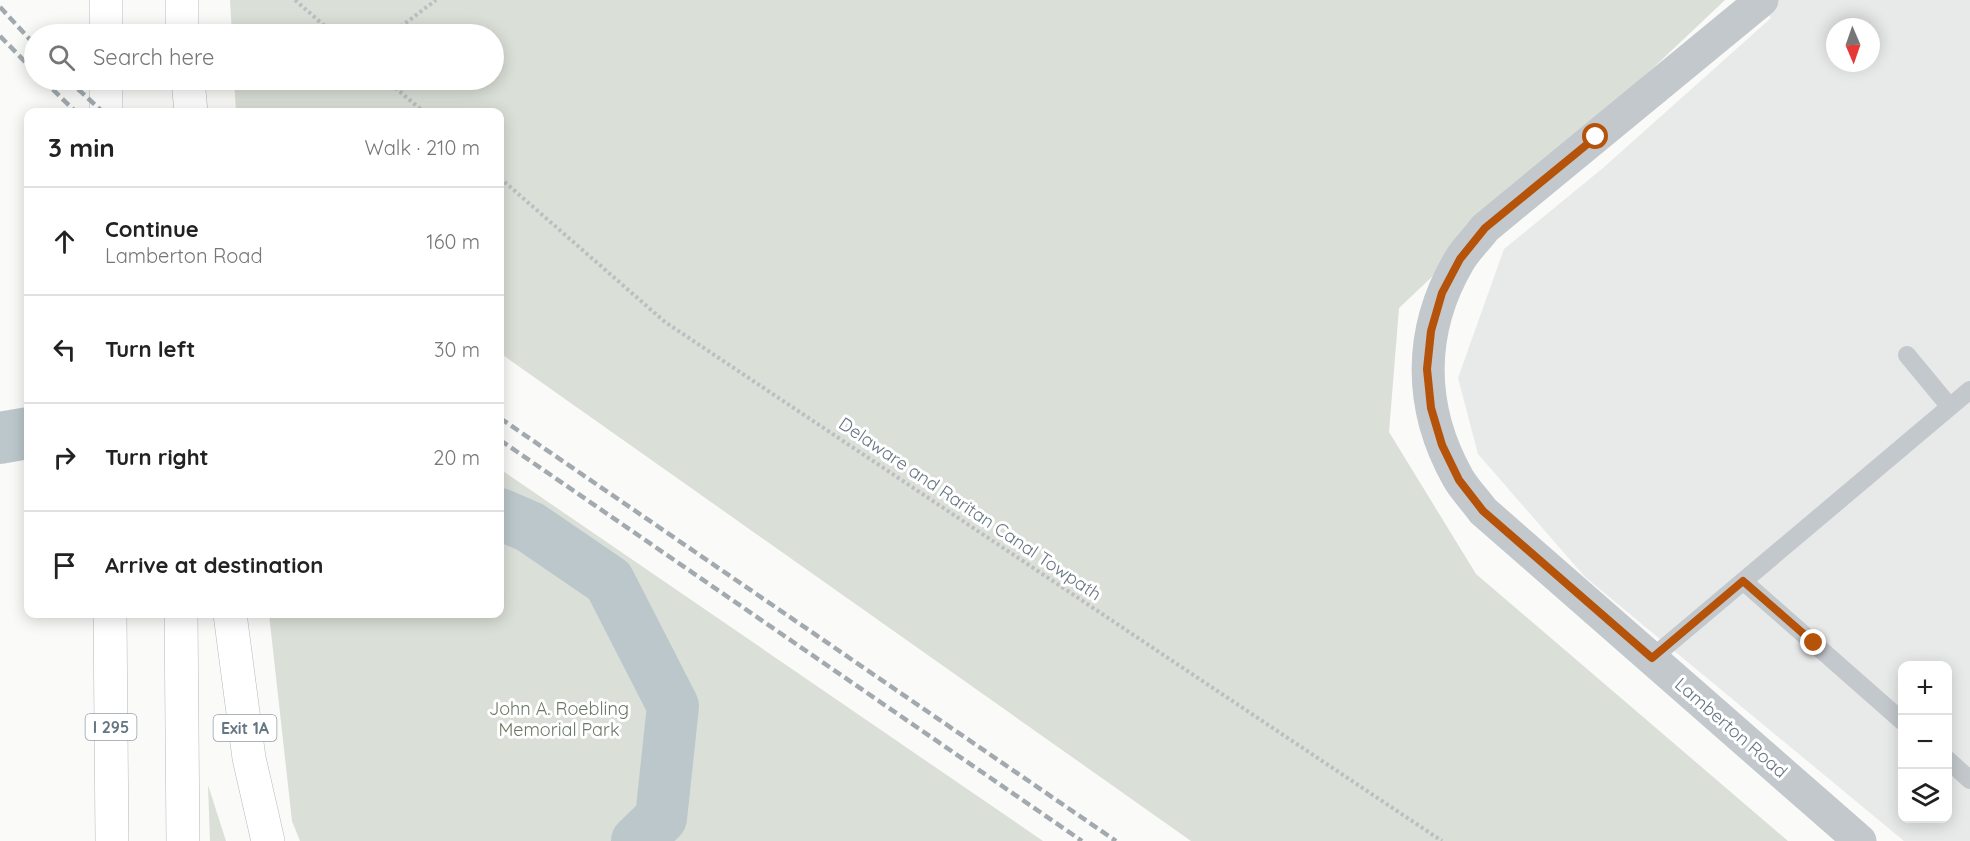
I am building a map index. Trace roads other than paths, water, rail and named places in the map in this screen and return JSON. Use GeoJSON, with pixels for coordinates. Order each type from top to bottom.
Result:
{"type":"FeatureCollection","features":[{"type":"Feature","properties":{"kind":"highway"},"geometry":{"type":"LineString","coordinates":[[106,0],[106,24]]}},
{"type":"Feature","properties":{"kind":"highway"},"geometry":{"type":"LineString","coordinates":[[106,90],[106,108]]}},
{"type":"Feature","properties":{"kind":"highway"},"geometry":{"type":"LineString","coordinates":[[182,90],[182,108]]}},
{"type":"Feature","properties":{"kind":"highway"},"geometry":{"type":"LineString","coordinates":[[189,90],[191,108]]}},
{"type":"Feature","properties":{"kind":"highway","name":"I 295"},"geometry":{"type":"LineString","coordinates":[[110,618],[112,841]]}},
{"type":"Feature","properties":{"kind":"highway"},"geometry":{"type":"LineString","coordinates":[[181,618],[183,841]]}},
{"type":"Feature","properties":{"kind":"highway","name":"Exit 1A"},"geometry":{"type":"LineString","coordinates":[[231,618],[249,758],[268,841]]}},
{"type":"Feature","properties":{"kind":"street","name":"Lamberton Road"},"geometry":{"type":"LineString","coordinates":[[1762,0],[1485,228],[1460,259],[1442,293],[1431,331],[1427,369],[1431,408],[1442,445],[1459,480],[1483,511],[1860,841]]}},
{"type":"Feature","properties":{"kind":"lane"},"geometry":{"type":"LineString","coordinates":[[1907,355],[1950,407]]}},
{"type":"Feature","properties":{"kind":"lane"},"geometry":{"type":"LineString","coordinates":[[1652,658],[1970,390]]}},
{"type":"Feature","properties":{"kind":"lane"},"geometry":{"type":"LineString","coordinates":[[1743,581],[1898,717]]}},
{"type":"Feature","properties":{"kind":"lane"},"geometry":{"type":"LineString","coordinates":[[1952,764],[1970,780]]}},
{"type":"Feature","properties":{"kind":"waterway"},"geometry":{"type":"LineString","coordinates":[[0,438],[24,434]]}},
{"type":"Feature","properties":{"kind":"waterway"},"geometry":{"type":"LineString","coordinates":[[504,516],[530,527],[609,581],[673,706],[661,818],[637,841]]}},
{"type":"Feature","properties":{"kind":"railway"},"geometry":{"type":"LineString","coordinates":[[0,7],[24,33]]}},
{"type":"Feature","properties":{"kind":"railway"},"geometry":{"type":"LineString","coordinates":[[0,36],[24,61]]}},
{"type":"Feature","properties":{"kind":"railway"},"geometry":{"type":"LineString","coordinates":[[53,90],[72,108]]}},
{"type":"Feature","properties":{"kind":"railway"},"geometry":{"type":"LineString","coordinates":[[79,90],[99,108]]}},
{"type":"Feature","properties":{"kind":"railway"},"geometry":{"type":"LineString","coordinates":[[504,421],[1116,841]]}},
{"type":"Feature","properties":{"kind":"railway"},"geometry":{"type":"LineString","coordinates":[[504,443],[1082,841]]}},
{"type":"Feature","properties":{"kind":"park label","name":"John A. Roebling Memorial Park"},"geometry":{"type":"Point","coordinates":[559,719]}}]}
